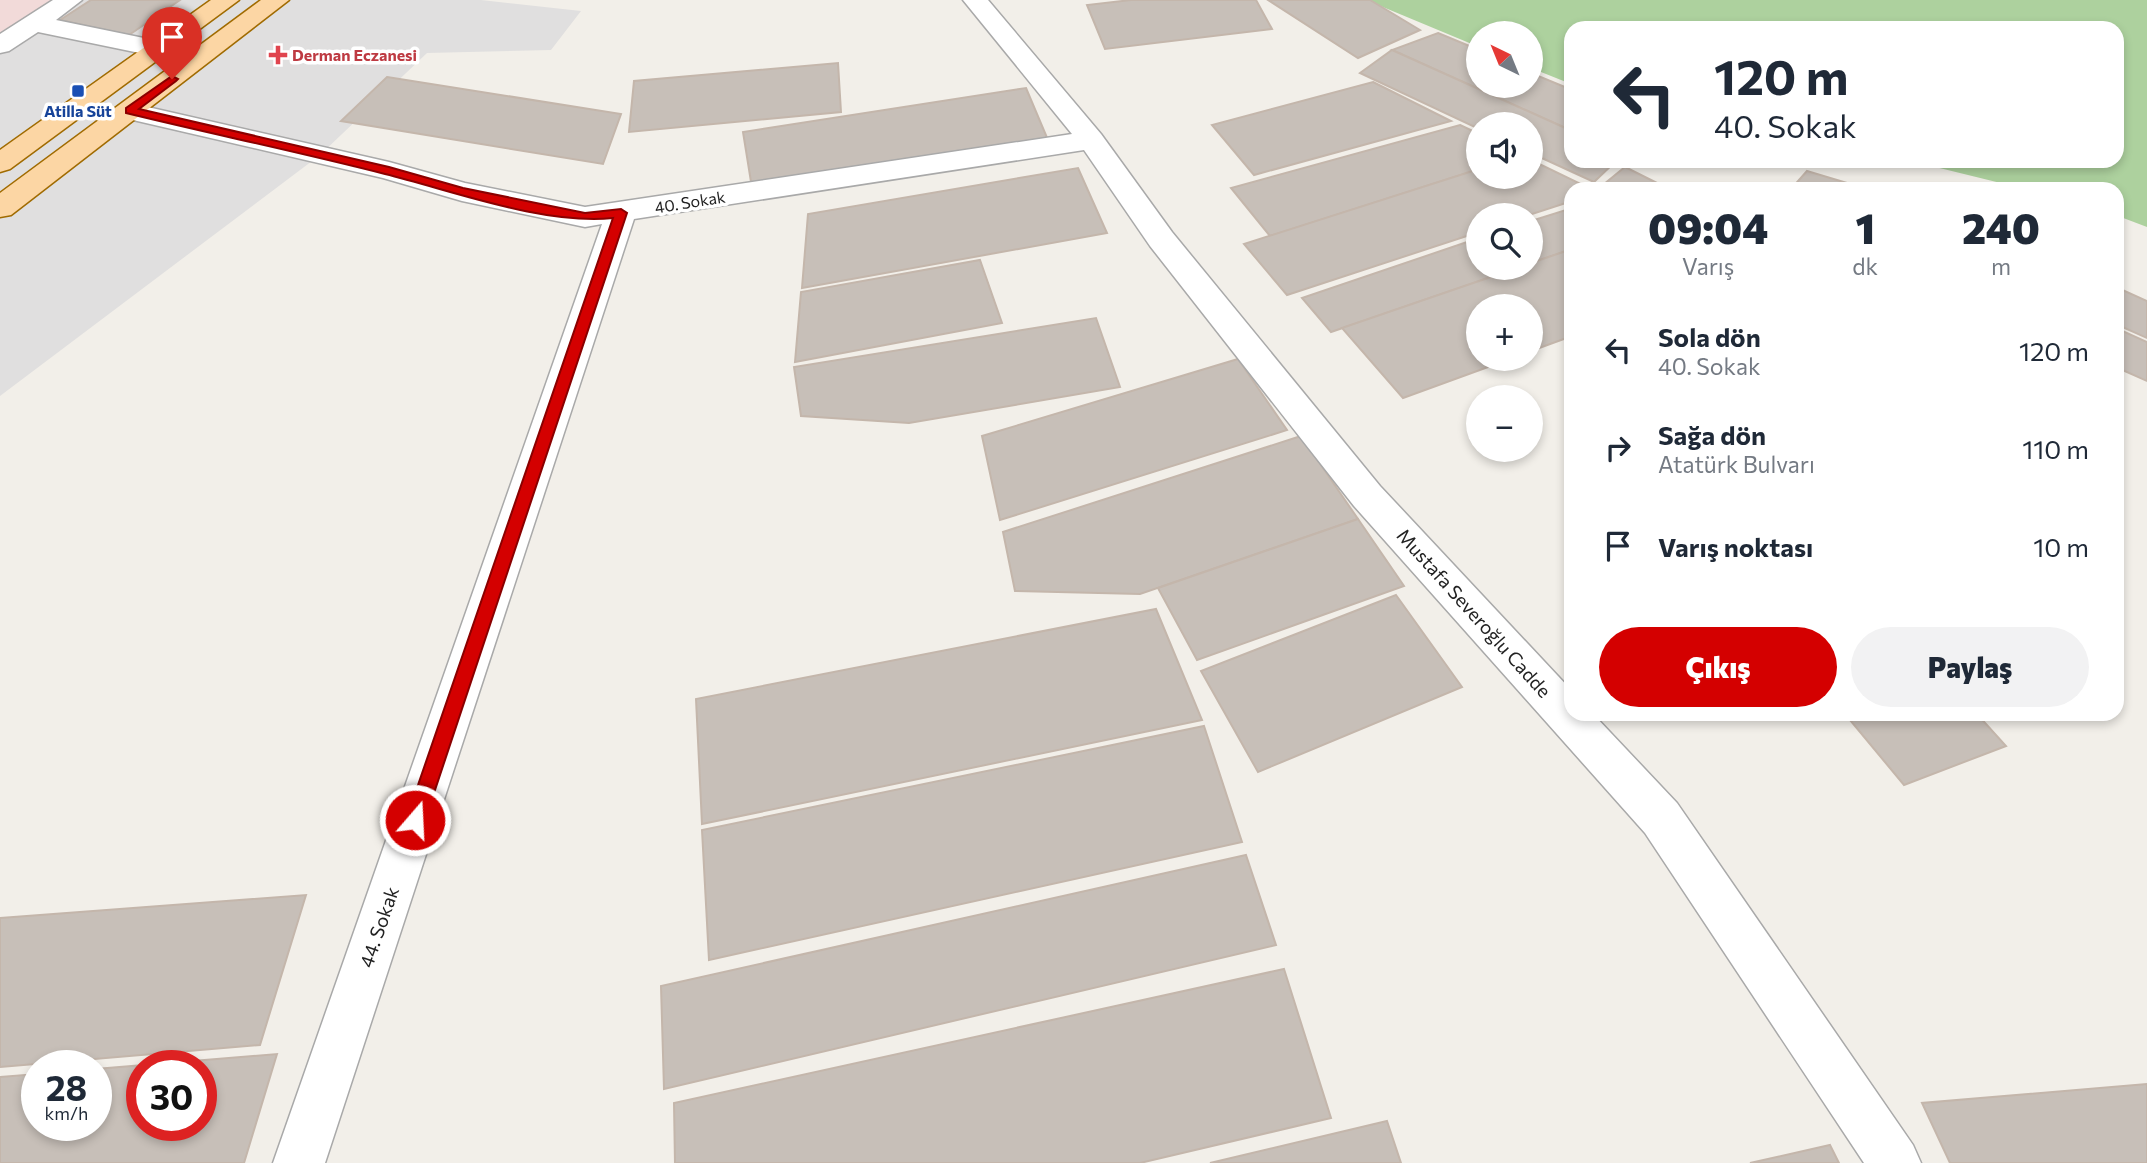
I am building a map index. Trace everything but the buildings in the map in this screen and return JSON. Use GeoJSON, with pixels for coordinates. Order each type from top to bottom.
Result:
{"type":"FeatureCollection","features":[{"type":"Feature","properties":{"kind":"main road"},"geometry":{"type":"LineString","coordinates":[[0,163],[227,0]]}},
{"type":"Feature","properties":{"kind":"main road"},"geometry":{"type":"LineString","coordinates":[[0,208],[277,0]]}},
{"type":"Feature","properties":{"kind":"street"},"geometry":{"type":"LineString","coordinates":[[0,45],[70,0]]}},
{"type":"Feature","properties":{"kind":"street","name":"Mustafa Severoğlu Cadde"},"geometry":{"type":"LineString","coordinates":[[975,0],[1091,140],[1161,239],[1367,496],[1564,712]]}},
{"type":"Feature","properties":{"kind":"street"},"geometry":{"type":"LineString","coordinates":[[34,23],[159,49]]}},
{"type":"Feature","properties":{"kind":"street","name":"40. Sokak"},"geometry":{"type":"LineString","coordinates":[[130,111],[389,171],[461,192],[585,217],[1091,140]]}},
{"type":"Feature","properties":{"kind":"street","name":"44. Sokak"},"geometry":{"type":"LineString","coordinates":[[299,1163],[621,213]]}},
{"type":"Feature","properties":{"kind":"street","name":"Mustafa Severoğlu Cadde"},"geometry":{"type":"LineString","coordinates":[[1572,721],[1661,818],[1895,1163]]}},
{"type":"Feature","properties":{"kind":"shaded area"},"geometry":{"type":"Polygon","coordinates":[[[0,0],[481,0],[581,11],[551,50],[427,53],[320,155],[0,396],[0,0]]]}},
{"type":"Feature","properties":{"kind":"shaded area"},"geometry":{"type":"Polygon","coordinates":[[[0,0],[59,0],[0,38],[0,0]]]}},
{"type":"Feature","properties":{"kind":"green space"},"geometry":{"type":"Polygon","coordinates":[[[1366,0],[2147,0],[2147,227],[2124,218],[2124,182],[1996,182],[1940,168],[2124,168],[2124,21],[1564,21],[1564,81],[1544,73],[1544,21],[1466,21],[1466,42],[1366,0]]]}},
{"type":"Feature","properties":{"kind":"place","name":"Derman Eczanesi"},"geometry":{"type":"Point","coordinates":[278,55]}},
{"type":"Feature","properties":{"kind":"place","name":"Atilla Süt"},"geometry":{"type":"Point","coordinates":[78,91]}},
{"type":"Feature","properties":{"kind":"route"},"geometry":{"type":"LineString","coordinates":[[172,79],[130,111],[389,171],[461,192],[585,217],[621,213],[415,820]]}}]}
